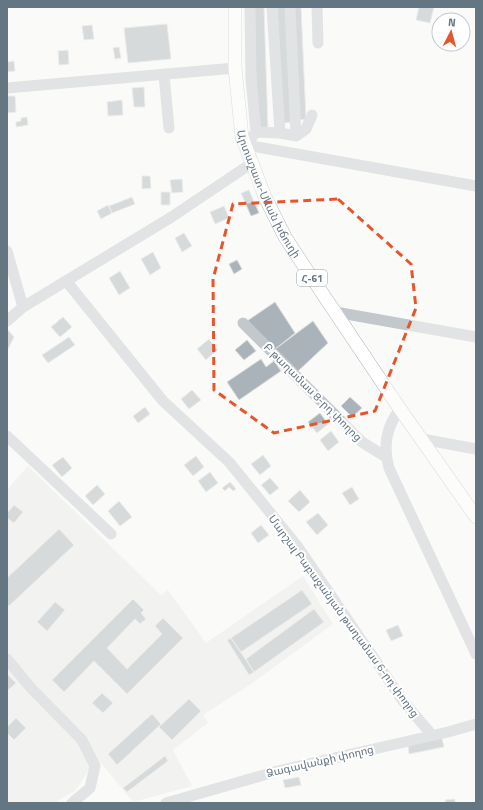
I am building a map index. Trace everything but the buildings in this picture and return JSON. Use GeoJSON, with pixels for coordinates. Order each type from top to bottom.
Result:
{"type":"FeatureCollection","features":[{"type":"Feature","properties":{"kind":"main road","name":"Արտաշատ-Սևան խճուղի"},"geometry":{"type":"LineString","coordinates":[[235,7],[235,68],[242,137],[265,197],[285,237],[400,409],[476,516]]}},
{"type":"Feature","properties":{"kind":"street"},"geometry":{"type":"LineString","coordinates":[[250,7],[251,79],[256,132],[246,145],[476,186]]}},
{"type":"Feature","properties":{"kind":"street"},"geometry":{"type":"LineString","coordinates":[[272,7],[280,134]]}},
{"type":"Feature","properties":{"kind":"street"},"geometry":{"type":"LineString","coordinates":[[290,7],[296,136]]}},
{"type":"Feature","properties":{"kind":"street"},"geometry":{"type":"LineString","coordinates":[[317,7],[318,43]]}},
{"type":"Feature","properties":{"kind":"street"},"geometry":{"type":"LineString","coordinates":[[7,88],[235,68]]}},
{"type":"Feature","properties":{"kind":"street"},"geometry":{"type":"LineString","coordinates":[[164,75],[169,128]]}},
{"type":"Feature","properties":{"kind":"street"},"geometry":{"type":"LineString","coordinates":[[256,132],[296,136],[306,129],[312,115]]}},
{"type":"Feature","properties":{"kind":"street"},"geometry":{"type":"LineString","coordinates":[[7,321],[24,307],[170,218],[252,163]]}},
{"type":"Feature","properties":{"kind":"street"},"geometry":{"type":"LineString","coordinates":[[7,251],[24,307]]}},
{"type":"Feature","properties":{"kind":"street","name":"Մարշալ Բաբաջանյան թաղամաս 6-րդ փողոց"},"geometry":{"type":"LineString","coordinates":[[67,282],[163,401],[229,462],[298,548],[403,701],[432,735]]}},
{"type":"Feature","properties":{"kind":"street"},"geometry":{"type":"LineString","coordinates":[[335,312],[476,337]]}},
{"type":"Feature","properties":{"kind":"street","name":"Բ թաղամաս 8-րդ փողոց"},"geometry":{"type":"LineString","coordinates":[[243,323],[362,442],[386,457]]}},
{"type":"Feature","properties":{"kind":"street"},"geometry":{"type":"LineString","coordinates":[[400,409],[392,418],[386,444],[386,457],[389,468],[476,654]]}},
{"type":"Feature","properties":{"kind":"street"},"geometry":{"type":"LineString","coordinates":[[7,436],[111,534]]}},
{"type":"Feature","properties":{"kind":"street"},"geometry":{"type":"LineString","coordinates":[[422,439],[476,449]]}},
{"type":"Feature","properties":{"kind":"street"},"geometry":{"type":"LineString","coordinates":[[7,659],[31,688],[82,740],[95,766],[90,788],[72,803]]}},
{"type":"Feature","properties":{"kind":"street","name":"Ձագավանքի փողոց"},"geometry":{"type":"LineString","coordinates":[[166,803],[278,771],[476,724]]}},
{"type":"Feature","properties":{"kind":"highlighted area"},"geometry":{"type":"Polygon","coordinates":[[[338,199],[411,264],[416,308],[375,411],[274,433],[214,390],[213,279],[233,204],[338,199]]]}},
{"type":"Feature","properties":{"kind":"shaded area"},"geometry":{"type":"Polygon","coordinates":[[[28,466],[161,595],[168,590],[206,643],[303,576],[333,624],[251,684],[203,715],[208,723],[173,750],[192,786],[133,802],[101,763],[89,770],[75,791],[54,803],[7,803],[7,490],[28,466]]]}}]}
